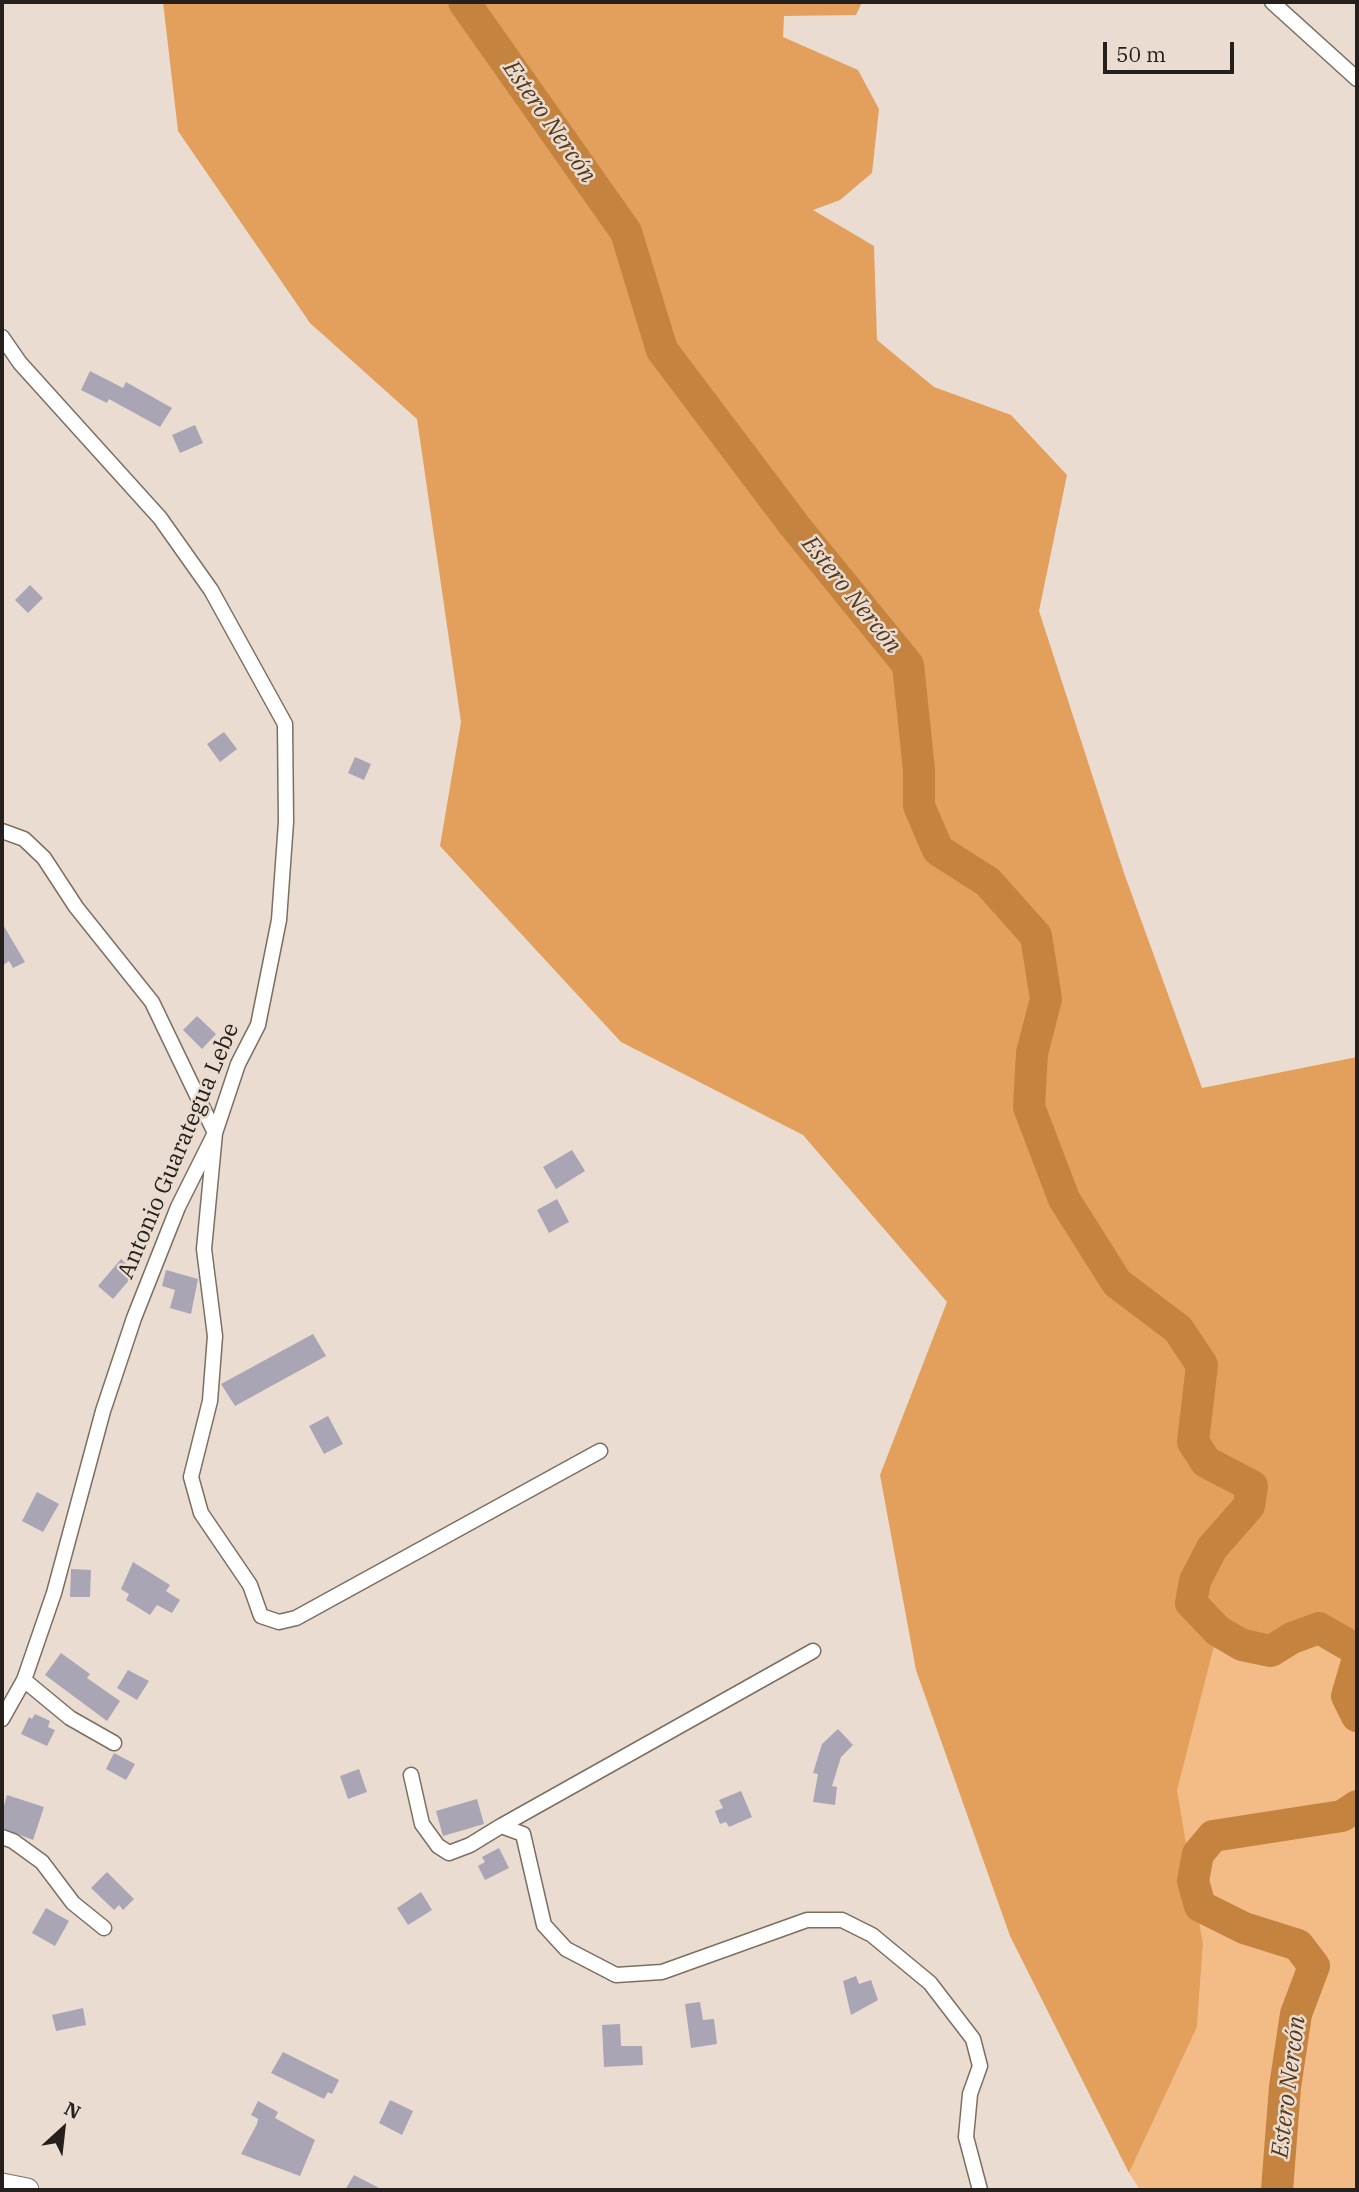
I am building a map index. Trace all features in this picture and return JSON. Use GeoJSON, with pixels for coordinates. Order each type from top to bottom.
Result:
{"type":"FeatureCollection","features":[{"type":"Feature","properties":{"kind":"highway"},"geometry":{"type":"LineString","coordinates":[[2,2185],[27,2190]]}},
{"type":"Feature","properties":{"kind":"street"},"geometry":{"type":"LineString","coordinates":[[1272,2],[1351,67],[1357,79]]}},
{"type":"Feature","properties":{"kind":"street","name":"Antonio Guarategua Lebe"},"geometry":{"type":"LineString","coordinates":[[2,337],[20,363],[160,518],[211,590],[285,724],[286,822],[279,920],[258,1025],[238,1064],[215,1133],[178,1207],[134,1318],[100,1423],[54,1592],[24,1680],[2,1718]]}},
{"type":"Feature","properties":{"kind":"street"},"geometry":{"type":"LineString","coordinates":[[2,831],[24,839],[44,858],[76,907],[152,1002],[215,1133],[204,1249],[215,1336],[210,1401],[191,1477],[201,1513],[250,1585],[261,1616],[279,1622],[296,1618],[600,1451]]}},
{"type":"Feature","properties":{"kind":"street"},"geometry":{"type":"LineString","coordinates":[[411,1775],[422,1824],[438,1846],[449,1853],[470,1845],[813,1651]]}},
{"type":"Feature","properties":{"kind":"street"},"geometry":{"type":"LineString","coordinates":[[24,1680],[69,1718],[114,1743]]}},
{"type":"Feature","properties":{"kind":"street"},"geometry":{"type":"LineString","coordinates":[[501,1826],[523,1834],[544,1925],[566,1949],[616,1975],[662,1972],[807,1920],[842,1920],[872,1935],[930,1983],[973,2039],[981,2066],[970,2094],[966,2137],[980,2190]]}},
{"type":"Feature","properties":{"kind":"street"},"geometry":{"type":"LineString","coordinates":[[2,1837],[13,1841],[43,1862],[73,1903],[104,1928]]}},
{"type":"Feature","properties":{"kind":"shaded area"},"geometry":{"type":"Polygon","coordinates":[[[163,2],[862,2],[856,15],[784,16],[783,37],[858,70],[879,109],[872,173],[840,200],[813,210],[874,246],[877,340],[934,387],[1011,415],[1067,475],[1039,611],[1124,873],[1202,1088],[1357,1057],[1357,1653],[1347,1642],[1218,1631],[1177,1790],[1203,1944],[1197,2027],[1129,2173],[1010,1936],[916,1670],[880,1475],[947,1302],[803,1135],[621,1042],[440,846],[461,722],[417,419],[310,323],[178,131],[163,2]]]}},
{"type":"Feature","properties":{"kind":"shaded area"},"geometry":{"type":"Polygon","coordinates":[[[1218,1631],[1347,1642],[1357,1653],[1357,2190],[1140,2190],[1129,2173],[1197,2027],[1203,1944],[1176,1790],[1218,1631]]]}},
{"type":"Feature","properties":{"kind":"building"},"geometry":{"type":"Polygon","coordinates":[[[90,371],[123,388],[126,382],[172,408],[160,427],[109,399],[107,403],[81,390],[90,371]]]}},
{"type":"Feature","properties":{"kind":"building"},"geometry":{"type":"Polygon","coordinates":[[[195,425],[203,443],[180,453],[172,435],[195,425]]]}},
{"type":"Feature","properties":{"kind":"building"},"geometry":{"type":"Polygon","coordinates":[[[30,585],[43,598],[28,613],[15,600],[30,585]]]}},
{"type":"Feature","properties":{"kind":"building"},"geometry":{"type":"Polygon","coordinates":[[[224,732],[237,749],[220,762],[207,744],[224,732]]]}},
{"type":"Feature","properties":{"kind":"building"},"geometry":{"type":"Polygon","coordinates":[[[355,757],[371,764],[364,780],[348,773],[355,757]]]}},
{"type":"Feature","properties":{"kind":"building"},"geometry":{"type":"Polygon","coordinates":[[[2,923],[25,962],[13,968],[9,961],[2,966],[2,923]]]}},
{"type":"Feature","properties":{"kind":"building"},"geometry":{"type":"Polygon","coordinates":[[[197,1016],[216,1034],[202,1049],[183,1030],[197,1016]]]}},
{"type":"Feature","properties":{"kind":"building"},"geometry":{"type":"Polygon","coordinates":[[[572,1150],[585,1171],[556,1189],[543,1167],[572,1150]]]}},
{"type":"Feature","properties":{"kind":"building"},"geometry":{"type":"Polygon","coordinates":[[[557,1199],[569,1222],[549,1233],[537,1210],[557,1199]]]}},
{"type":"Feature","properties":{"kind":"building"},"geometry":{"type":"Polygon","coordinates":[[[121,1259],[136,1272],[113,1299],[98,1286],[121,1259]]]}},
{"type":"Feature","properties":{"kind":"building"},"geometry":{"type":"Polygon","coordinates":[[[166,1270],[198,1279],[191,1314],[170,1308],[175,1290],[162,1286],[166,1270]]]}},
{"type":"Feature","properties":{"kind":"building"},"geometry":{"type":"Polygon","coordinates":[[[313,1334],[326,1356],[235,1406],[221,1384],[313,1334]]]}},
{"type":"Feature","properties":{"kind":"building"},"geometry":{"type":"Polygon","coordinates":[[[328,1416],[343,1444],[324,1454],[309,1426],[328,1416]]]}},
{"type":"Feature","properties":{"kind":"building"},"geometry":{"type":"Polygon","coordinates":[[[37,1492],[59,1504],[43,1532],[22,1521],[37,1492]]]}},
{"type":"Feature","properties":{"kind":"building"},"geometry":{"type":"Polygon","coordinates":[[[133,1562],[170,1585],[166,1591],[180,1600],[172,1613],[157,1605],[150,1615],[126,1600],[129,1594],[121,1589],[133,1562]]]}},
{"type":"Feature","properties":{"kind":"building"},"geometry":{"type":"Polygon","coordinates":[[[71,1569],[91,1570],[90,1597],[70,1597],[71,1569]]]}},
{"type":"Feature","properties":{"kind":"building"},"geometry":{"type":"Polygon","coordinates":[[[61,1653],[90,1674],[87,1678],[120,1701],[107,1721],[45,1675],[61,1653]]]}},
{"type":"Feature","properties":{"kind":"building"},"geometry":{"type":"Polygon","coordinates":[[[128,1670],[149,1681],[137,1700],[117,1688],[128,1670]]]}},
{"type":"Feature","properties":{"kind":"building"},"geometry":{"type":"Polygon","coordinates":[[[35,1714],[50,1721],[48,1727],[55,1730],[47,1746],[21,1734],[29,1717],[32,1719],[35,1714]]]}},
{"type":"Feature","properties":{"kind":"building"},"geometry":{"type":"Polygon","coordinates":[[[838,1729],[853,1745],[841,1757],[832,1786],[837,1787],[835,1805],[813,1802],[818,1774],[813,1773],[822,1744],[838,1729]]]}},
{"type":"Feature","properties":{"kind":"building"},"geometry":{"type":"Polygon","coordinates":[[[114,1753],[135,1764],[126,1780],[106,1769],[114,1753]]]}},
{"type":"Feature","properties":{"kind":"building"},"geometry":{"type":"Polygon","coordinates":[[[359,1769],[367,1792],[348,1799],[340,1776],[359,1769]]]}},
{"type":"Feature","properties":{"kind":"building"},"geometry":{"type":"Polygon","coordinates":[[[741,1791],[752,1817],[729,1827],[726,1822],[720,1824],[715,1811],[723,1808],[719,1800],[741,1791]]]}},
{"type":"Feature","properties":{"kind":"building"},"geometry":{"type":"Polygon","coordinates":[[[7,1795],[44,1807],[33,1840],[2,1828],[2,1813],[7,1795]]]}},
{"type":"Feature","properties":{"kind":"building"},"geometry":{"type":"Polygon","coordinates":[[[477,1799],[484,1824],[443,1836],[436,1811],[477,1799]]]}},
{"type":"Feature","properties":{"kind":"building"},"geometry":{"type":"Polygon","coordinates":[[[499,1848],[509,1868],[485,1880],[478,1866],[485,1862],[482,1857],[499,1848]]]}},
{"type":"Feature","properties":{"kind":"building"},"geometry":{"type":"Polygon","coordinates":[[[107,1872],[134,1899],[123,1910],[119,1905],[114,1910],[91,1888],[107,1872]]]}},
{"type":"Feature","properties":{"kind":"building"},"geometry":{"type":"Polygon","coordinates":[[[421,1892],[432,1910],[408,1925],[397,1908],[421,1892]]]}},
{"type":"Feature","properties":{"kind":"building"},"geometry":{"type":"Polygon","coordinates":[[[46,1908],[69,1921],[55,1946],[32,1933],[46,1908]]]}},
{"type":"Feature","properties":{"kind":"building"},"geometry":{"type":"Polygon","coordinates":[[[856,1976],[859,1984],[871,1980],[878,2000],[851,2015],[843,1981],[856,1976]]]}},
{"type":"Feature","properties":{"kind":"building"},"geometry":{"type":"Polygon","coordinates":[[[700,2002],[703,2020],[714,2019],[717,2044],[691,2048],[685,2004],[700,2002]]]}},
{"type":"Feature","properties":{"kind":"building"},"geometry":{"type":"Polygon","coordinates":[[[83,2008],[86,2025],[56,2031],[52,2015],[83,2008]]]}},
{"type":"Feature","properties":{"kind":"building"},"geometry":{"type":"Polygon","coordinates":[[[620,2024],[621,2046],[642,2046],[643,2065],[604,2067],[602,2025],[620,2024]]]}},
{"type":"Feature","properties":{"kind":"building"},"geometry":{"type":"Polygon","coordinates":[[[283,2052],[339,2080],[332,2094],[328,2092],[324,2099],[271,2073],[283,2052]]]}},
{"type":"Feature","properties":{"kind":"building"},"geometry":{"type":"Polygon","coordinates":[[[390,2100],[413,2111],[402,2135],[379,2123],[390,2100]]]}},
{"type":"Feature","properties":{"kind":"building"},"geometry":{"type":"Polygon","coordinates":[[[258,2101],[278,2112],[275,2118],[315,2140],[300,2176],[241,2154],[257,2124],[258,2119],[251,2115],[258,2101]]]}},
{"type":"Feature","properties":{"kind":"building"},"geometry":{"type":"Polygon","coordinates":[[[354,2175],[383,2190],[345,2190],[354,2175]]]}},
{"type":"Feature","properties":{"kind":"waterway","name":"Estero Nercón"},"geometry":{"type":"LineString","coordinates":[[464,2],[626,232],[662,350],[794,525],[908,665],[919,770],[919,806],[938,850],[988,882],[1036,936],[1046,999],[1032,1053],[1029,1107],[1064,1199],[1117,1283],[1178,1329],[1202,1365],[1193,1442],[1206,1462],[1252,1486],[1249,1506],[1212,1548],[1195,1581],[1191,1603],[1218,1631],[1242,1645],[1271,1651],[1292,1638],[1319,1628],[1357,1650]]}},
{"type":"Feature","properties":{"kind":"waterway","name":"Estero Nercón"},"geometry":{"type":"LineString","coordinates":[[1357,1662],[1347,1696],[1357,1716]]}},
{"type":"Feature","properties":{"kind":"waterway","name":"Estero Nercón"},"geometry":{"type":"LineString","coordinates":[[1277,2190],[1285,2087],[1296,2014],[1314,1966],[1298,1945],[1244,1928],[1200,1906],[1193,1881],[1198,1854],[1213,1836],[1342,1816],[1357,1806]]}}]}
